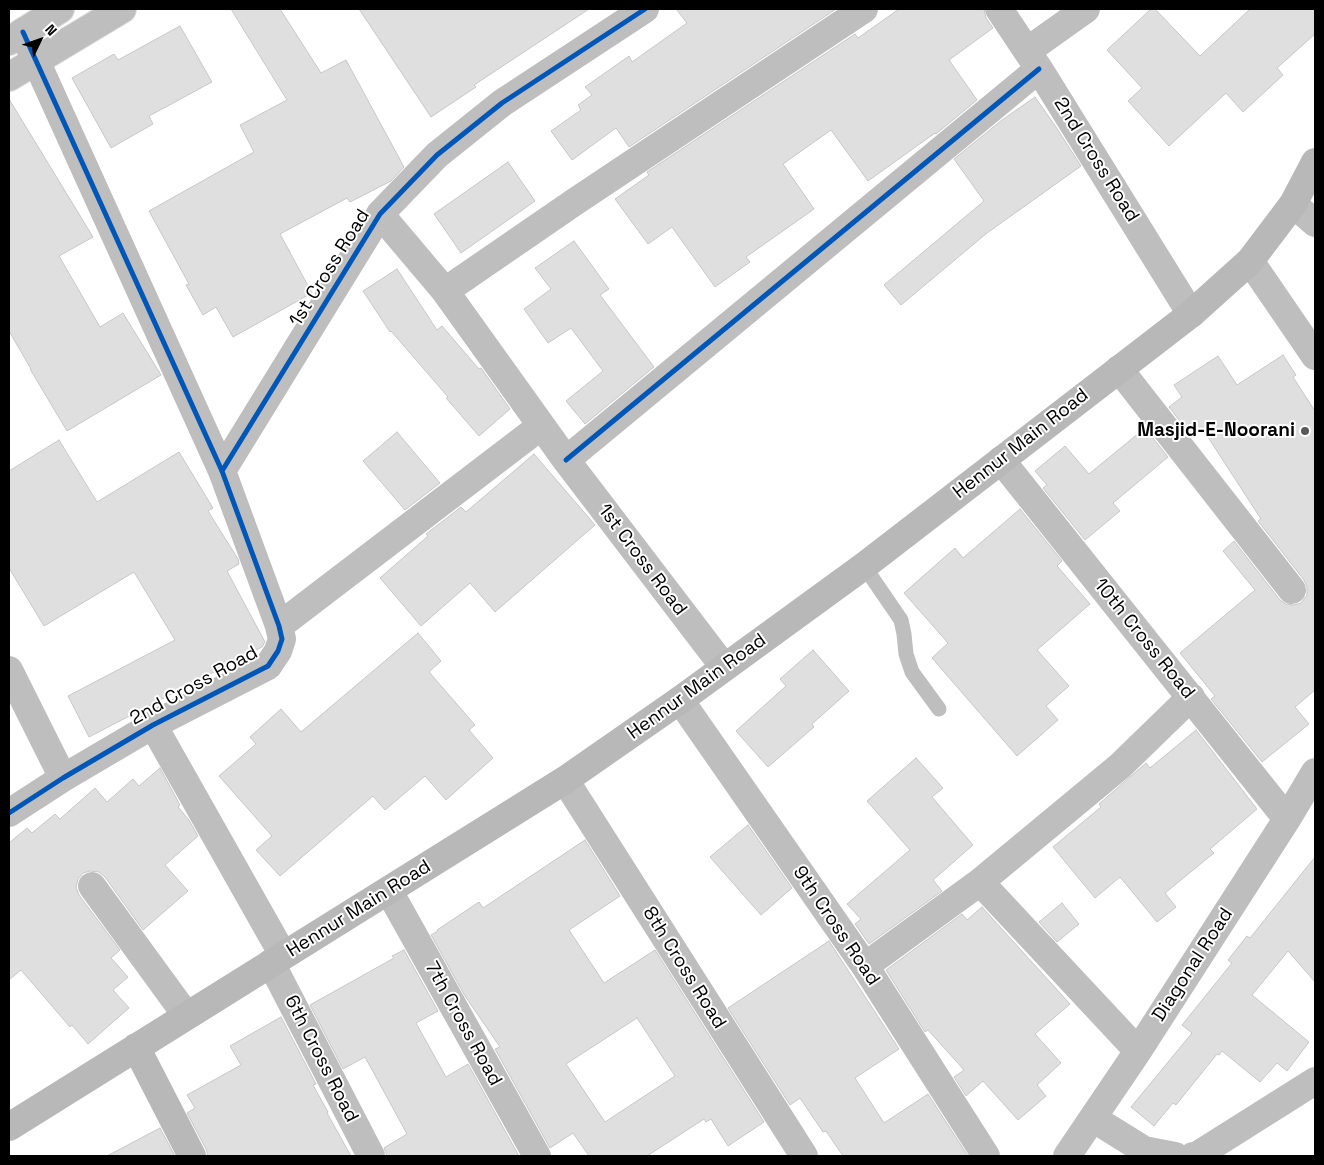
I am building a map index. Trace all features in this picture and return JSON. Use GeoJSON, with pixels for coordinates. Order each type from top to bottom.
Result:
{"type":"FeatureCollection","features":[{"type":"Feature","properties":{"kind":"main road","name":"Hennur Main Road"},"geometry":{"type":"LineString","coordinates":[[9,1127],[565,780],[680,700],[864,566],[1191,314],[1250,261],[1293,204],[1315,162]]}},
{"type":"Feature","properties":{"kind":"main road"},"geometry":{"type":"LineString","coordinates":[[136,1047],[192,1156]]}},
{"type":"Feature","properties":{"kind":"street"},"geometry":{"type":"LineString","coordinates":[[16,36],[60,9]]}},
{"type":"Feature","properties":{"kind":"street"},"geometry":{"type":"LineString","coordinates":[[9,77],[122,9]]}},
{"type":"Feature","properties":{"kind":"street","name":"1st Cross Road"},"geometry":{"type":"LineString","coordinates":[[222,471],[380,214],[437,155],[502,103],[645,9]]}},
{"type":"Feature","properties":{"kind":"street"},"geometry":{"type":"LineString","coordinates":[[445,292],[576,201],[864,9]]}},
{"type":"Feature","properties":{"kind":"street","name":"2nd Cross Road"},"geometry":{"type":"LineString","coordinates":[[998,9],[1033,60],[1191,314]]}},
{"type":"Feature","properties":{"kind":"street"},"geometry":{"type":"LineString","coordinates":[[566,460],[1033,60],[1086,9]]}},
{"type":"Feature","properties":{"kind":"street","name":"2nd Cross Road"},"geometry":{"type":"LineString","coordinates":[[9,813],[63,778],[153,725],[268,666],[278,651],[282,639],[279,626],[222,471],[35,60],[16,36]]}},
{"type":"Feature","properties":{"kind":"street"},"geometry":{"type":"LineString","coordinates":[[1293,204],[1315,223]]}},
{"type":"Feature","properties":{"kind":"street","name":"1st Cross Road"},"geometry":{"type":"LineString","coordinates":[[380,214],[445,292],[566,460],[724,667]]}},
{"type":"Feature","properties":{"kind":"street"},"geometry":{"type":"LineString","coordinates":[[1250,261],[1315,356]]}},
{"type":"Feature","properties":{"kind":"street"},"geometry":{"type":"LineString","coordinates":[[1120,369],[1292,590]]}},
{"type":"Feature","properties":{"kind":"street"},"geometry":{"type":"LineString","coordinates":[[279,626],[541,426]]}},
{"type":"Feature","properties":{"kind":"street","name":"10th Cross Road"},"geometry":{"type":"LineString","coordinates":[[1001,460],[1287,819]]}},
{"type":"Feature","properties":{"kind":"street"},"geometry":{"type":"LineString","coordinates":[[9,670],[63,778]]}},
{"type":"Feature","properties":{"kind":"street"},"geometry":{"type":"LineString","coordinates":[[865,966],[980,882],[1120,766],[1191,697]]}},
{"type":"Feature","properties":{"kind":"street","name":"9th Cross Road"},"geometry":{"type":"LineString","coordinates":[[680,700],[865,966],[986,1156]]}},
{"type":"Feature","properties":{"kind":"street","name":"6th Cross Road"},"geometry":{"type":"LineString","coordinates":[[153,725],[277,959],[371,1156]]}},
{"type":"Feature","properties":{"kind":"street","name":"Diagonal Road"},"geometry":{"type":"LineString","coordinates":[[1067,1156],[1094,1119],[1138,1051],[1287,819],[1315,772]]}},
{"type":"Feature","properties":{"kind":"street","name":"8th Cross Road"},"geometry":{"type":"LineString","coordinates":[[565,780],[804,1156]]}},
{"type":"Feature","properties":{"kind":"street"},"geometry":{"type":"LineString","coordinates":[[980,882],[1138,1051]]}},
{"type":"Feature","properties":{"kind":"street"},"geometry":{"type":"LineString","coordinates":[[92,886],[186,1015]]}},
{"type":"Feature","properties":{"kind":"street","name":"7th Cross Road"},"geometry":{"type":"LineString","coordinates":[[389,891],[536,1156]]}},
{"type":"Feature","properties":{"kind":"street"},"geometry":{"type":"LineString","coordinates":[[1193,1156],[1196,1156],[1315,1081]]}},
{"type":"Feature","properties":{"kind":"street"},"geometry":{"type":"LineString","coordinates":[[1094,1119],[1144,1150],[1175,1156]]}},
{"type":"Feature","properties":{"kind":"lane"},"geometry":{"type":"LineString","coordinates":[[864,566],[901,620],[906,654],[912,672],[939,708]]}},
{"type":"Feature","properties":{"kind":"building"},"geometry":{"type":"Polygon","coordinates":[[[231,9],[280,9],[321,73],[346,60],[404,167],[391,181],[350,202],[347,198],[280,234],[312,293],[233,337],[216,307],[203,315],[186,285],[189,284],[149,211],[254,152],[240,125],[287,100],[231,9]]]}},
{"type":"Feature","properties":{"kind":"building"},"geometry":{"type":"Polygon","coordinates":[[[359,9],[589,9],[474,85],[476,87],[431,117],[359,9]]]}},
{"type":"Feature","properties":{"kind":"building"},"geometry":{"type":"Polygon","coordinates":[[[676,9],[836,9],[629,147],[616,128],[572,160],[551,131],[581,110],[578,105],[592,95],[585,87],[629,56],[632,62],[687,23],[676,9]]]}},
{"type":"Feature","properties":{"kind":"building"},"geometry":{"type":"Polygon","coordinates":[[[899,9],[984,9],[986,18],[993,28],[949,60],[977,100],[936,134],[868,181],[831,130],[783,164],[814,209],[746,257],[750,262],[715,287],[672,227],[648,244],[615,199],[649,175],[647,172],[855,34],[858,38],[899,9]]]}},
{"type":"Feature","properties":{"kind":"building"},"geometry":{"type":"Polygon","coordinates":[[[1151,9],[1155,9],[1200,56],[1250,9],[1315,9],[1315,34],[1277,68],[1283,75],[1243,112],[1226,93],[1169,146],[1128,101],[1142,88],[1107,50],[1151,9]]]}},
{"type":"Feature","properties":{"kind":"building"},"geometry":{"type":"Polygon","coordinates":[[[180,26],[212,82],[149,116],[153,124],[111,148],[72,78],[114,54],[118,60],[180,26]]]}},
{"type":"Feature","properties":{"kind":"building"},"geometry":{"type":"Polygon","coordinates":[[[1035,97],[1081,166],[987,233],[901,305],[884,285],[984,201],[954,159],[1002,120],[1035,97]]]}},
{"type":"Feature","properties":{"kind":"building"},"geometry":{"type":"Polygon","coordinates":[[[9,99],[93,237],[59,256],[100,327],[123,313],[161,375],[67,431],[9,331],[9,99]]]}},
{"type":"Feature","properties":{"kind":"building"},"geometry":{"type":"Polygon","coordinates":[[[508,162],[535,201],[461,253],[434,214],[508,162]]]}},
{"type":"Feature","properties":{"kind":"building"},"geometry":{"type":"Polygon","coordinates":[[[574,241],[609,289],[600,295],[654,367],[585,424],[566,401],[603,371],[571,328],[548,343],[524,309],[551,289],[535,268],[574,241]]]}},
{"type":"Feature","properties":{"kind":"building"},"geometry":{"type":"Polygon","coordinates":[[[397,269],[437,330],[442,326],[479,369],[481,368],[510,409],[479,436],[446,398],[448,397],[390,332],[363,291],[397,269]]]}},
{"type":"Feature","properties":{"kind":"building"},"geometry":{"type":"Polygon","coordinates":[[[1283,355],[1296,375],[1293,377],[1315,411],[1315,690],[1295,707],[1309,724],[1262,762],[1211,699],[1215,696],[1180,653],[1255,590],[1223,551],[1234,541],[1280,600],[1286,604],[1294,605],[1301,603],[1307,595],[1307,587],[1304,580],[1258,521],[1261,519],[1202,428],[1192,437],[1169,407],[1182,397],[1174,385],[1218,356],[1237,385],[1283,355]]]}},
{"type":"Feature","properties":{"kind":"building"},"geometry":{"type":"Polygon","coordinates":[[[1145,428],[1168,457],[1113,503],[1120,511],[1085,540],[1043,488],[1047,485],[1035,471],[1065,446],[1089,474],[1145,428]]]}},
{"type":"Feature","properties":{"kind":"building"},"geometry":{"type":"Polygon","coordinates":[[[397,432],[440,483],[405,510],[363,461],[397,432]]]}},
{"type":"Feature","properties":{"kind":"building"},"geometry":{"type":"Polygon","coordinates":[[[59,440],[97,502],[179,452],[213,508],[208,511],[238,559],[239,564],[227,571],[265,642],[262,647],[89,737],[68,696],[175,640],[134,572],[44,626],[9,568],[9,471],[59,440]]]}},
{"type":"Feature","properties":{"kind":"building"},"geometry":{"type":"Polygon","coordinates":[[[534,454],[595,525],[495,612],[470,583],[421,626],[380,578],[428,536],[426,534],[461,507],[466,512],[534,454]]]}},
{"type":"Feature","properties":{"kind":"building"},"geometry":{"type":"Polygon","coordinates":[[[1020,509],[1062,561],[1057,566],[1090,604],[1037,650],[1069,686],[1046,706],[1058,720],[1017,756],[932,658],[948,643],[904,593],[955,548],[963,558],[1020,509]]]}},
{"type":"Feature","properties":{"kind":"building"},"geometry":{"type":"Polygon","coordinates":[[[418,633],[441,661],[429,672],[475,725],[469,730],[493,758],[446,800],[425,776],[385,810],[373,796],[280,876],[256,850],[272,836],[219,776],[256,744],[250,737],[281,709],[301,732],[418,633]]]}},
{"type":"Feature","properties":{"kind":"building"},"geometry":{"type":"Polygon","coordinates":[[[813,650],[849,691],[812,724],[814,727],[768,767],[736,731],[786,686],[780,679],[813,650]]]}},
{"type":"Feature","properties":{"kind":"building"},"geometry":{"type":"Polygon","coordinates":[[[1196,730],[1257,809],[1210,849],[1214,853],[1165,893],[1176,907],[1157,922],[1120,877],[1095,898],[1053,847],[1101,807],[1099,804],[1146,763],[1150,768],[1196,730]]]}},
{"type":"Feature","properties":{"kind":"building"},"geometry":{"type":"Polygon","coordinates":[[[916,758],[943,788],[932,797],[973,845],[933,880],[942,891],[869,944],[855,924],[861,919],[847,904],[910,850],[867,801],[916,758]]]}},
{"type":"Feature","properties":{"kind":"building"},"geometry":{"type":"Polygon","coordinates":[[[160,768],[180,805],[178,807],[189,820],[198,836],[165,865],[188,891],[143,930],[105,877],[99,872],[90,871],[83,873],[78,879],[76,887],[79,895],[120,950],[111,958],[128,977],[113,990],[129,1008],[88,1044],[72,1025],[70,1027],[21,970],[9,980],[9,843],[27,828],[32,833],[55,814],[60,819],[95,788],[107,802],[133,779],[139,786],[160,768]]]}},
{"type":"Feature","properties":{"kind":"building"},"geometry":{"type":"Polygon","coordinates":[[[748,825],[792,888],[761,915],[710,857],[748,825]]]}},
{"type":"Feature","properties":{"kind":"building"},"geometry":{"type":"Polygon","coordinates":[[[585,840],[620,896],[569,930],[604,983],[655,950],[764,1122],[728,1146],[711,1119],[706,1122],[704,1119],[647,1156],[589,1156],[573,1133],[550,1148],[495,1049],[500,1047],[465,996],[431,935],[479,902],[483,908],[585,840]],[[637,1018],[566,1064],[605,1122],[675,1076],[637,1018]]]}},
{"type":"Feature","properties":{"kind":"building"},"geometry":{"type":"Polygon","coordinates":[[[1315,857],[1315,982],[1288,951],[1252,995],[1309,1042],[1287,1071],[1277,1063],[1260,1082],[1222,1051],[1219,1055],[1217,1054],[1176,1105],[1173,1103],[1154,1126],[1131,1107],[1192,1033],[1182,1025],[1232,963],[1228,960],[1247,936],[1250,938],[1315,857]]]}},
{"type":"Feature","properties":{"kind":"building"},"geometry":{"type":"Polygon","coordinates":[[[1062,903],[1079,924],[1057,942],[1039,922],[1062,903]]]}},
{"type":"Feature","properties":{"kind":"building"},"geometry":{"type":"Polygon","coordinates":[[[982,907],[1070,1004],[1035,1034],[1061,1063],[1037,1085],[1046,1096],[1018,1120],[983,1081],[966,1096],[954,1077],[964,1070],[928,1030],[925,1032],[886,970],[962,914],[967,920],[982,907]]]}},
{"type":"Feature","properties":{"kind":"building"},"geometry":{"type":"Polygon","coordinates":[[[829,941],[899,1049],[855,1078],[884,1123],[928,1094],[968,1156],[843,1156],[826,1131],[823,1132],[800,1098],[790,1105],[728,1008],[829,941]]]}},
{"type":"Feature","properties":{"kind":"building"},"geometry":{"type":"Polygon","coordinates":[[[404,950],[438,1011],[416,1023],[446,1077],[468,1064],[519,1156],[387,1156],[384,1148],[407,1134],[365,1057],[343,1069],[310,1005],[394,958],[392,956],[404,950]]]}},
{"type":"Feature","properties":{"kind":"building"},"geometry":{"type":"Polygon","coordinates":[[[281,1017],[316,1084],[313,1085],[327,1113],[351,1156],[208,1156],[187,1113],[195,1108],[187,1095],[241,1065],[230,1046],[281,1017]]]}},
{"type":"Feature","properties":{"kind":"building"},"geometry":{"type":"Polygon","coordinates":[[[160,1128],[175,1156],[107,1156],[160,1128]]]}},
{"type":"Feature","properties":{"kind":"cycle path"},"geometry":{"type":"LineString","coordinates":[[222,471],[380,214],[437,155],[502,103],[645,9]]}},
{"type":"Feature","properties":{"kind":"cycle path"},"geometry":{"type":"LineString","coordinates":[[9,813],[63,778],[153,725],[268,666],[278,651],[282,639],[279,626],[222,471],[23,32]]}},
{"type":"Feature","properties":{"kind":"cycle path"},"geometry":{"type":"LineString","coordinates":[[566,460],[1039,69]]}},
{"type":"Feature","properties":{"kind":"place","name":"Masjid-E-Noorani"},"geometry":{"type":"Point","coordinates":[1305,431]}}]}
